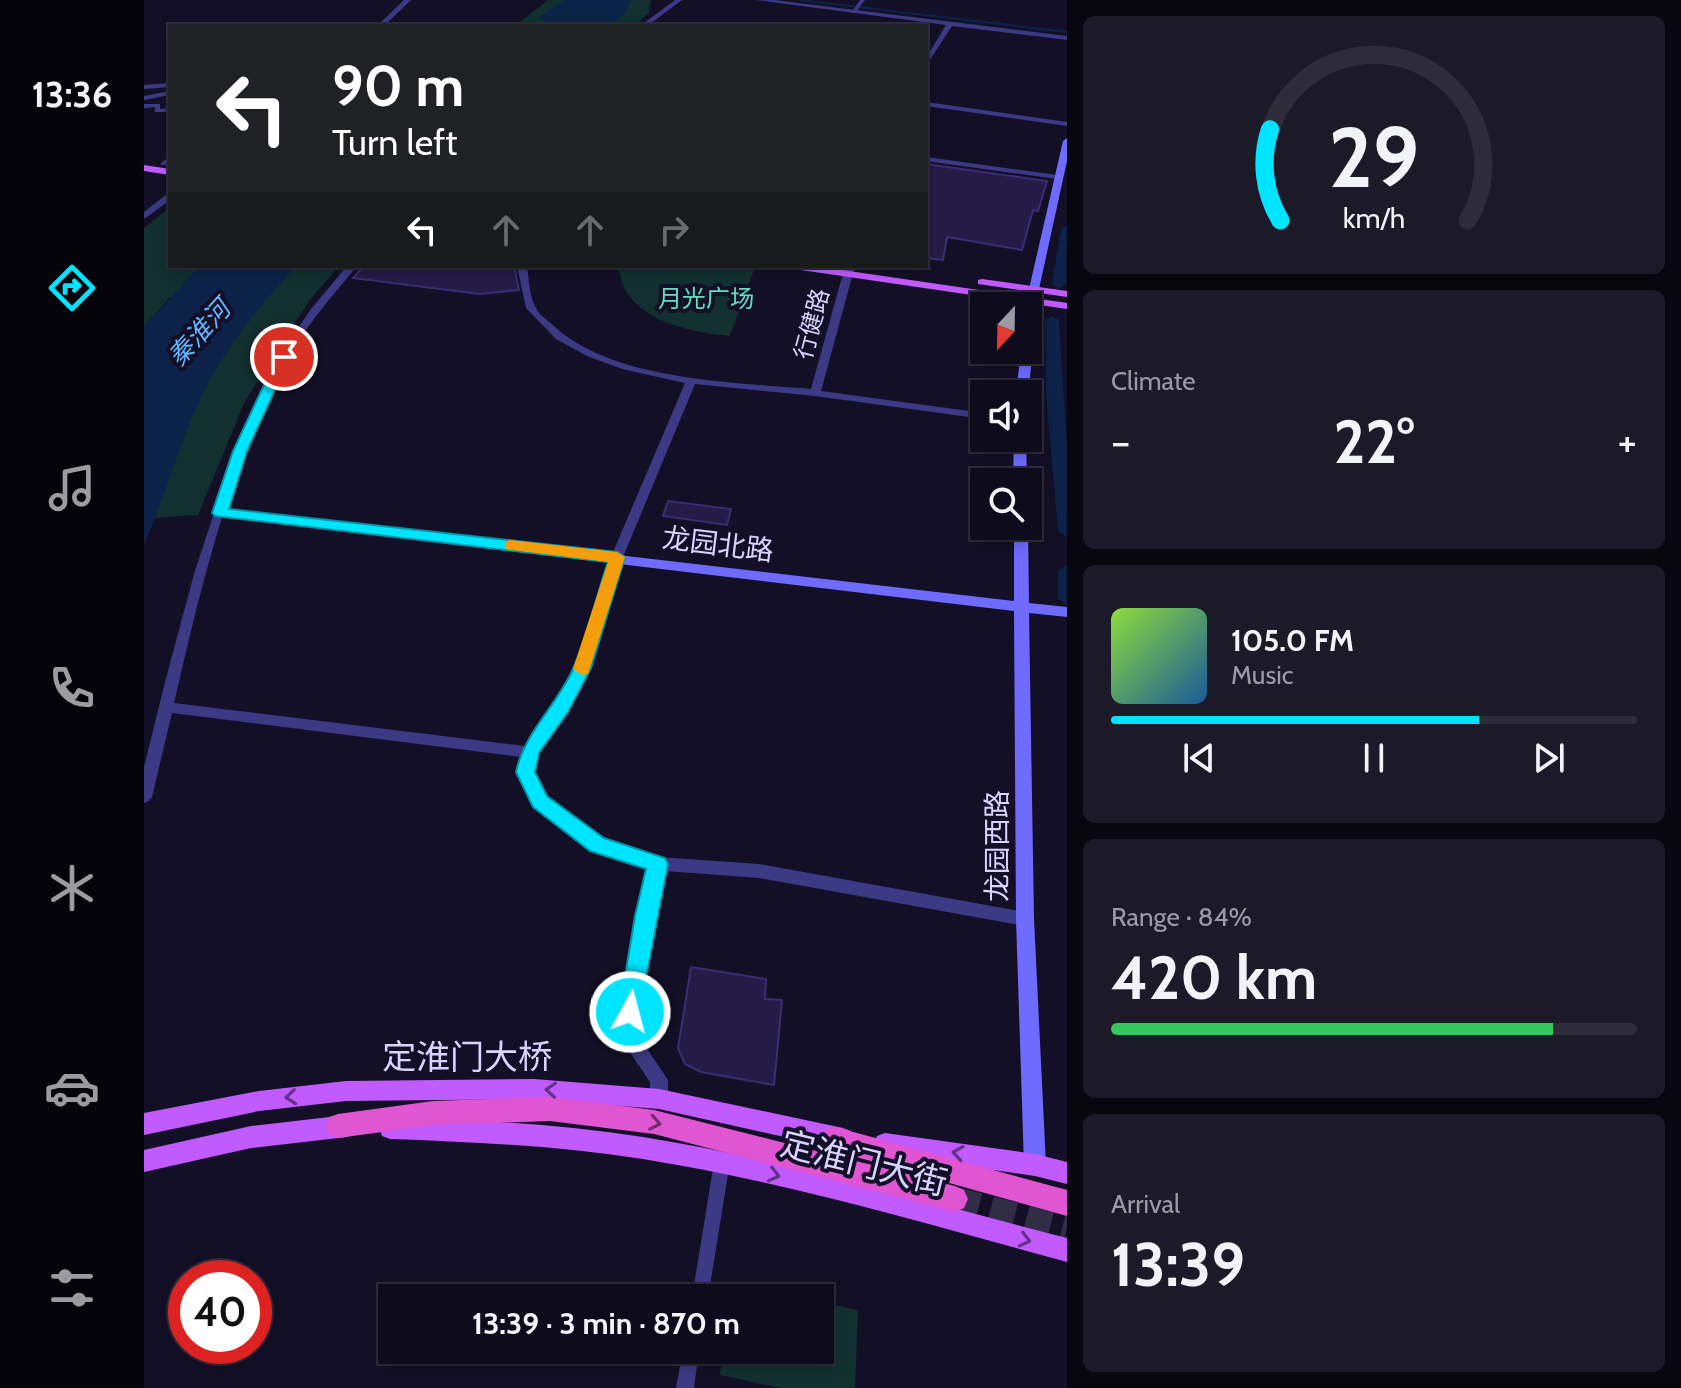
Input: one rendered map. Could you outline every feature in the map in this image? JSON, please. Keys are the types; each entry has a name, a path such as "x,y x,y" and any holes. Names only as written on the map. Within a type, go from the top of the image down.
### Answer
{"highway":[{"path":"338,1126 433,1113 550,1109 654,1122 955,1199"},
{"path":"835,1139 1067,1203"}],"main road":[{"path":"1034,292 1067,141"},
{"path":"144,162 168,165"},
{"path":"144,168 168,165"},
{"path":"883,268 1016,292"},
{"path":"848,269 1012,292"},
{"path":"1042,295 1067,294"},
{"path":"1042,298 1067,306"},
{"name":"龙园北路","path":"220,513 1067,612"},
{"name":"龙园西路","path":"1021,540 1025,919 1035,1165"},
{"name":"定淮门大桥","path":"144,1124 259,1101 346,1091 534,1089 659,1099 835,1139"},
{"path":"144,1161 251,1137 338,1126"},
{"name":"定淮门大街","path":"338,1126 490,1131 643,1147 722,1162 1067,1250"},
{"name":"定淮门大街","path":"835,1139 1035,1165 1067,1173"}],"street":[{"path":"382,24 408,0"},
{"path":"646,24 679,0"},
{"path":"759,0 1067,38"},
{"path":"853,12 863,0"},
{"path":"654,18 655,9"},
{"path":"928,61 950,24"},
{"path":"144,87 168,89"},
{"path":"144,98 168,89"},
{"path":"928,104 1067,124"},
{"path":"144,106 158,105 157,111 168,110"},
{"path":"928,159 1057,177"},
{"path":"144,216 168,198"},
{"path":"144,797 201,572 240,451 284,357 351,268"},
{"path":"522,268 532,311 560,335 596,357 691,381 815,393 970,414"},
{"name":"行健路","path":"815,393 848,269"},
{"path":"691,381 617,557 582,668 561,707 529,752 525,772 540,802 597,845 658,864 759,871 1025,919"},
{"path":"167,707 529,752"},
{"path":"658,864 632,987 628,1036 659,1080 659,1099"},
{"path":"702,1284 722,1162"},
{"path":"685,1388 689,1364"}],"green space":[{"path":"548,0 651,0 649,13 636,24 518,24"},
{"path":"168,209 168,268 337,268 309,301 245,401 198,515 155,518 170,297 144,327 144,228"},
{"name":"月光广场","path":"618,268 755,268 730,336 687,329 657,318 633,301"},
{"path":"834,1305 858,1310 855,1388 780,1388 720,1375 721,1364 834,1364"}],"water":[{"path":"564,0 631,0 625,13 612,24 538,24 545,20 538,18"},
{"name":"秦淮河","path":"197,268 294,268 231,345 202,394 144,545 144,327"}],"building":[{"path":"928,164 1047,181 1038,211 1033,210 1022,250 947,237 943,260 928,258"},
{"path":"362,268 514,268 519,290 480,294 353,278"},
{"path":"668,501 731,509 727,525 663,516"},
{"path":"691,967 766,979 765,999 782,1000 774,1085 701,1072 685,1064 678,1048"}],"waterway":[{"path":"800,0 1067,32"},
{"path":"1059,284 1067,229"},
{"path":"1052,320 1054,395 1067,531"},
{"path":"1067,571 1067,599"}],"tunnel":[{"path":"955,1199 1067,1229"}],"slow traffic":[{"path":"510,545 617,557 582,669"}],"route":[{"path":"284,357 240,451 220,513 617,557 582,668 561,707 529,752 525,772 540,802 597,845 658,864 645,916 630,1012"}]}
